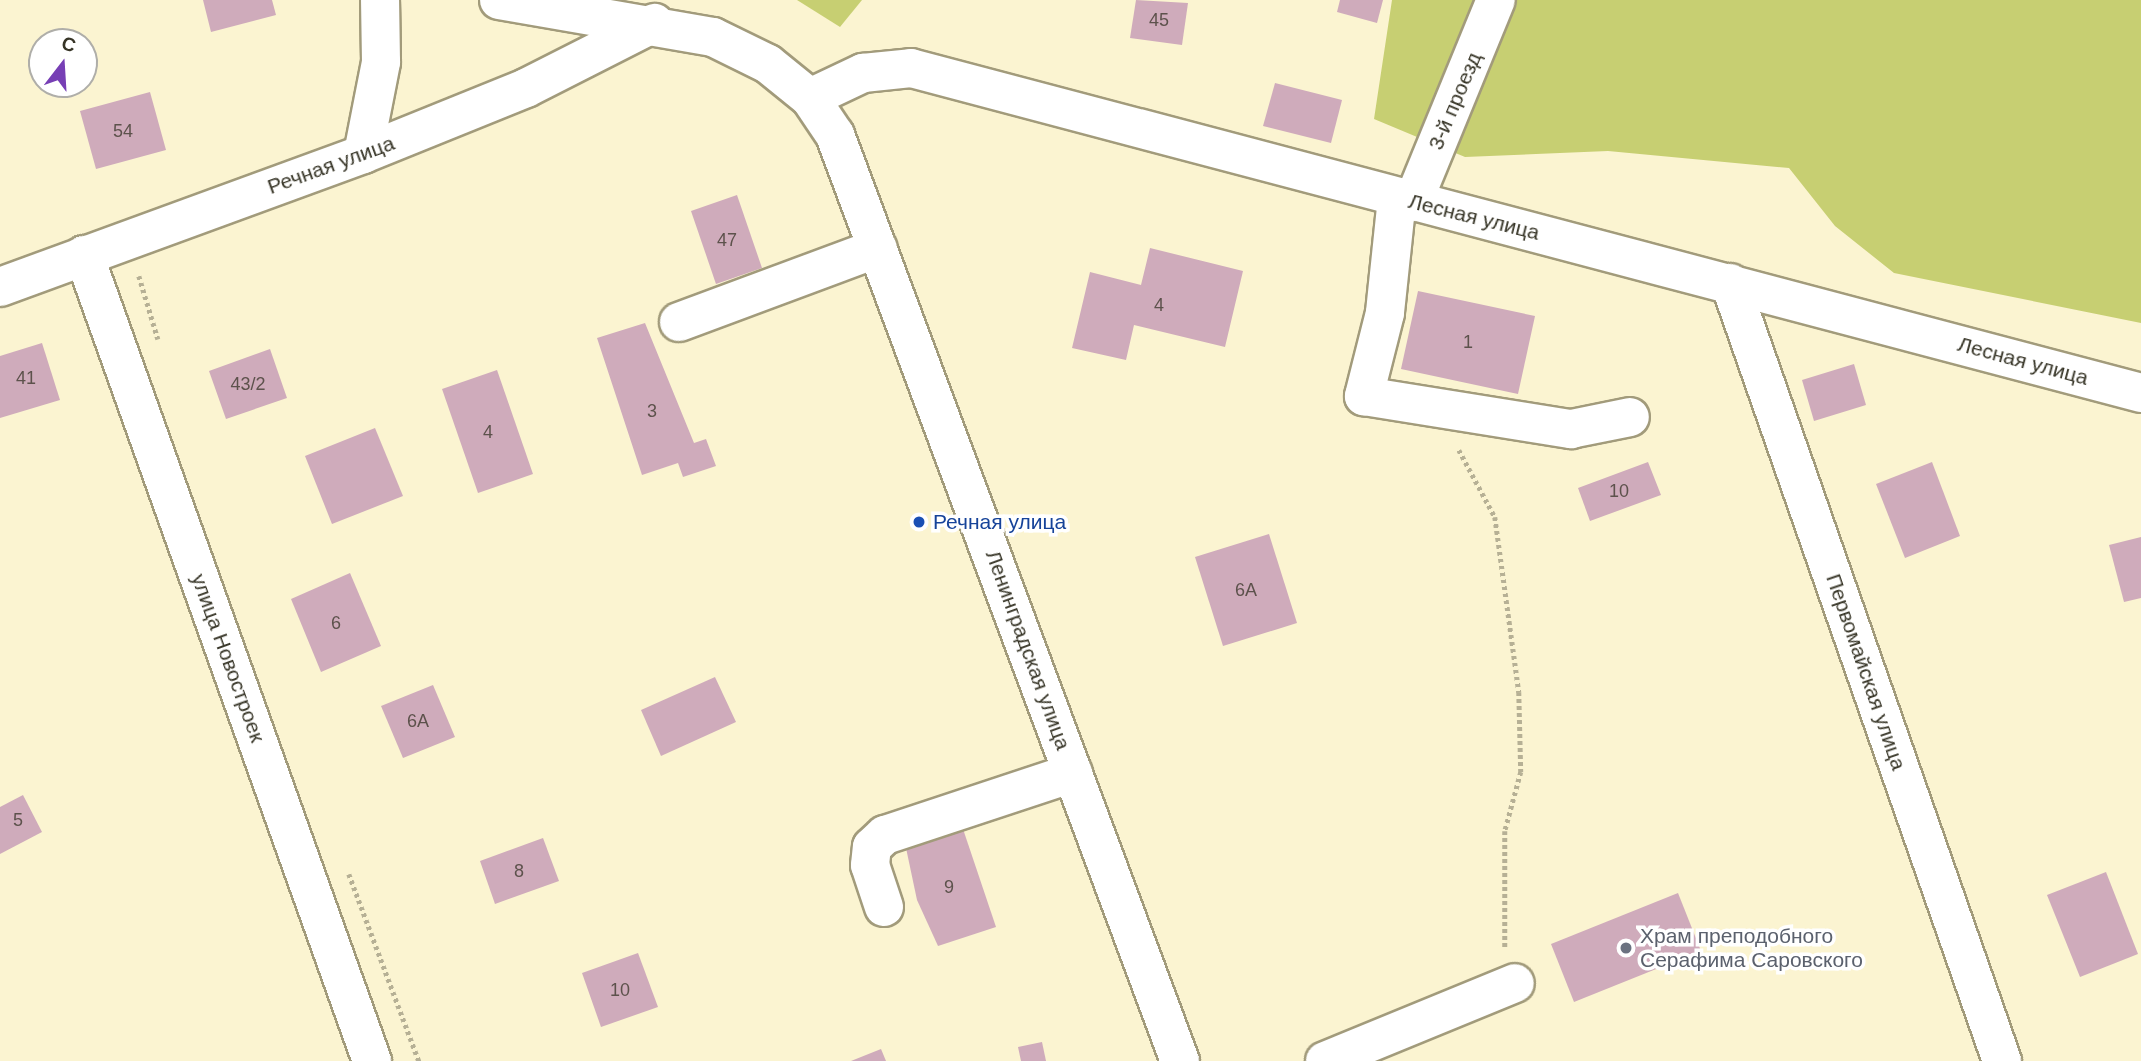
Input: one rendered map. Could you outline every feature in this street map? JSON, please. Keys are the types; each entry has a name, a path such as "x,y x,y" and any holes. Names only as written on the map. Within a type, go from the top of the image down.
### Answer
{"street":[{"path":"363,154 381,62 380,0"},
{"path":"499,0 581,6 654,23"},
{"name":"3-й проезд","path":"1455,410 1364,396 1385,313 1405,200 1496,0"},
{"name":"Речная улица","path":"0,287 363,154 526,88 654,23"},
{"name":"Ленинградская улица","path":"654,23 713,37 768,64 810,98 835,135 1180,1061"},
{"name":"Лесная улица","path":"810,98 863,73 911,68 2141,393"},
{"path":"679,323 878,248"},
{"name":"улица Новостроек","path":"84,255 372,1061"},
{"name":"Первомайская улица","path":"1730,283 2002,1061"},
{"path":"1455,410 1571,429 1630,417"},
{"path":"884,906 870,865 872,847 886,835 1073,773"},
{"path":"1325,1061 1515,983"}],"path":[{"path":"1455,410 1459,455 1495,517 1519,691 1521,772 1505,831 1502,902 1515,983"}],"green space":[{"path":"797,0 862,0 840,27"},
{"path":"1392,0 2141,0 2141,323 1894,273 1835,226 1789,168 1608,151 1465,157 1374,119"}],"building":[{"path":"203,0 272,0 276,15 211,32"},
{"path":"1136,0 1188,3 1182,45 1130,38"},
{"path":"1340,0 1383,0 1377,23 1337,12"},
{"path":"1275,83 1342,100 1331,143 1263,126"},
{"path":"150,92 166,150 96,169 80,111"},
{"path":"737,195 762,268 716,284 691,211"},
{"path":"1150,248 1243,271 1225,347 1134,325 1126,360 1072,348 1090,272 1141,285"},
{"path":"1418,291 1535,316 1518,394 1401,369"},
{"path":"645,323 694,443 706,439 716,466 683,477 678,463 642,475 597,338"},
{"path":"42,343 60,400 0,418 0,356"},
{"path":"270,349 287,398 226,419 209,371"},
{"path":"1854,364 1866,405 1814,421 1802,380"},
{"path":"497,370 533,474 478,493 442,389"},
{"path":"375,428 403,496 332,524 305,456"},
{"path":"1648,462 1661,495 1590,521 1578,488"},
{"path":"1932,462 1960,536 1905,558 1876,484"},
{"path":"1269,534 1297,623 1223,646 1195,557"},
{"path":"2141,537 2141,598 2124,602 2109,545"},
{"path":"350,573 381,646 321,672 291,599"},
{"path":"715,677 736,722 661,756 641,710"},
{"path":"433,685 455,737 403,758 381,706"},
{"path":"23,795 42,832 0,854 0,807"},
{"path":"963,829 996,927 938,946 917,900 906,848"},
{"path":"543,838 559,881 495,904 480,861"},
{"path":"2106,872 2138,954 2080,977 2047,895"},
{"name":"Храм преподобного Серафима Саровского","path":"1678,893 1701,951 1574,1002 1551,944"},
{"path":"638,953 658,1007 601,1027 582,973"},
{"path":"1042,1042 1046,1061 1021,1061 1018,1047"},
{"path":"881,1049 886,1061 851,1061"}],"place":[{"name":"Речная улица","path":"919,522"},
{"name":"Храм преподобного Серафима Саровского","path":"1626,948"}]}
